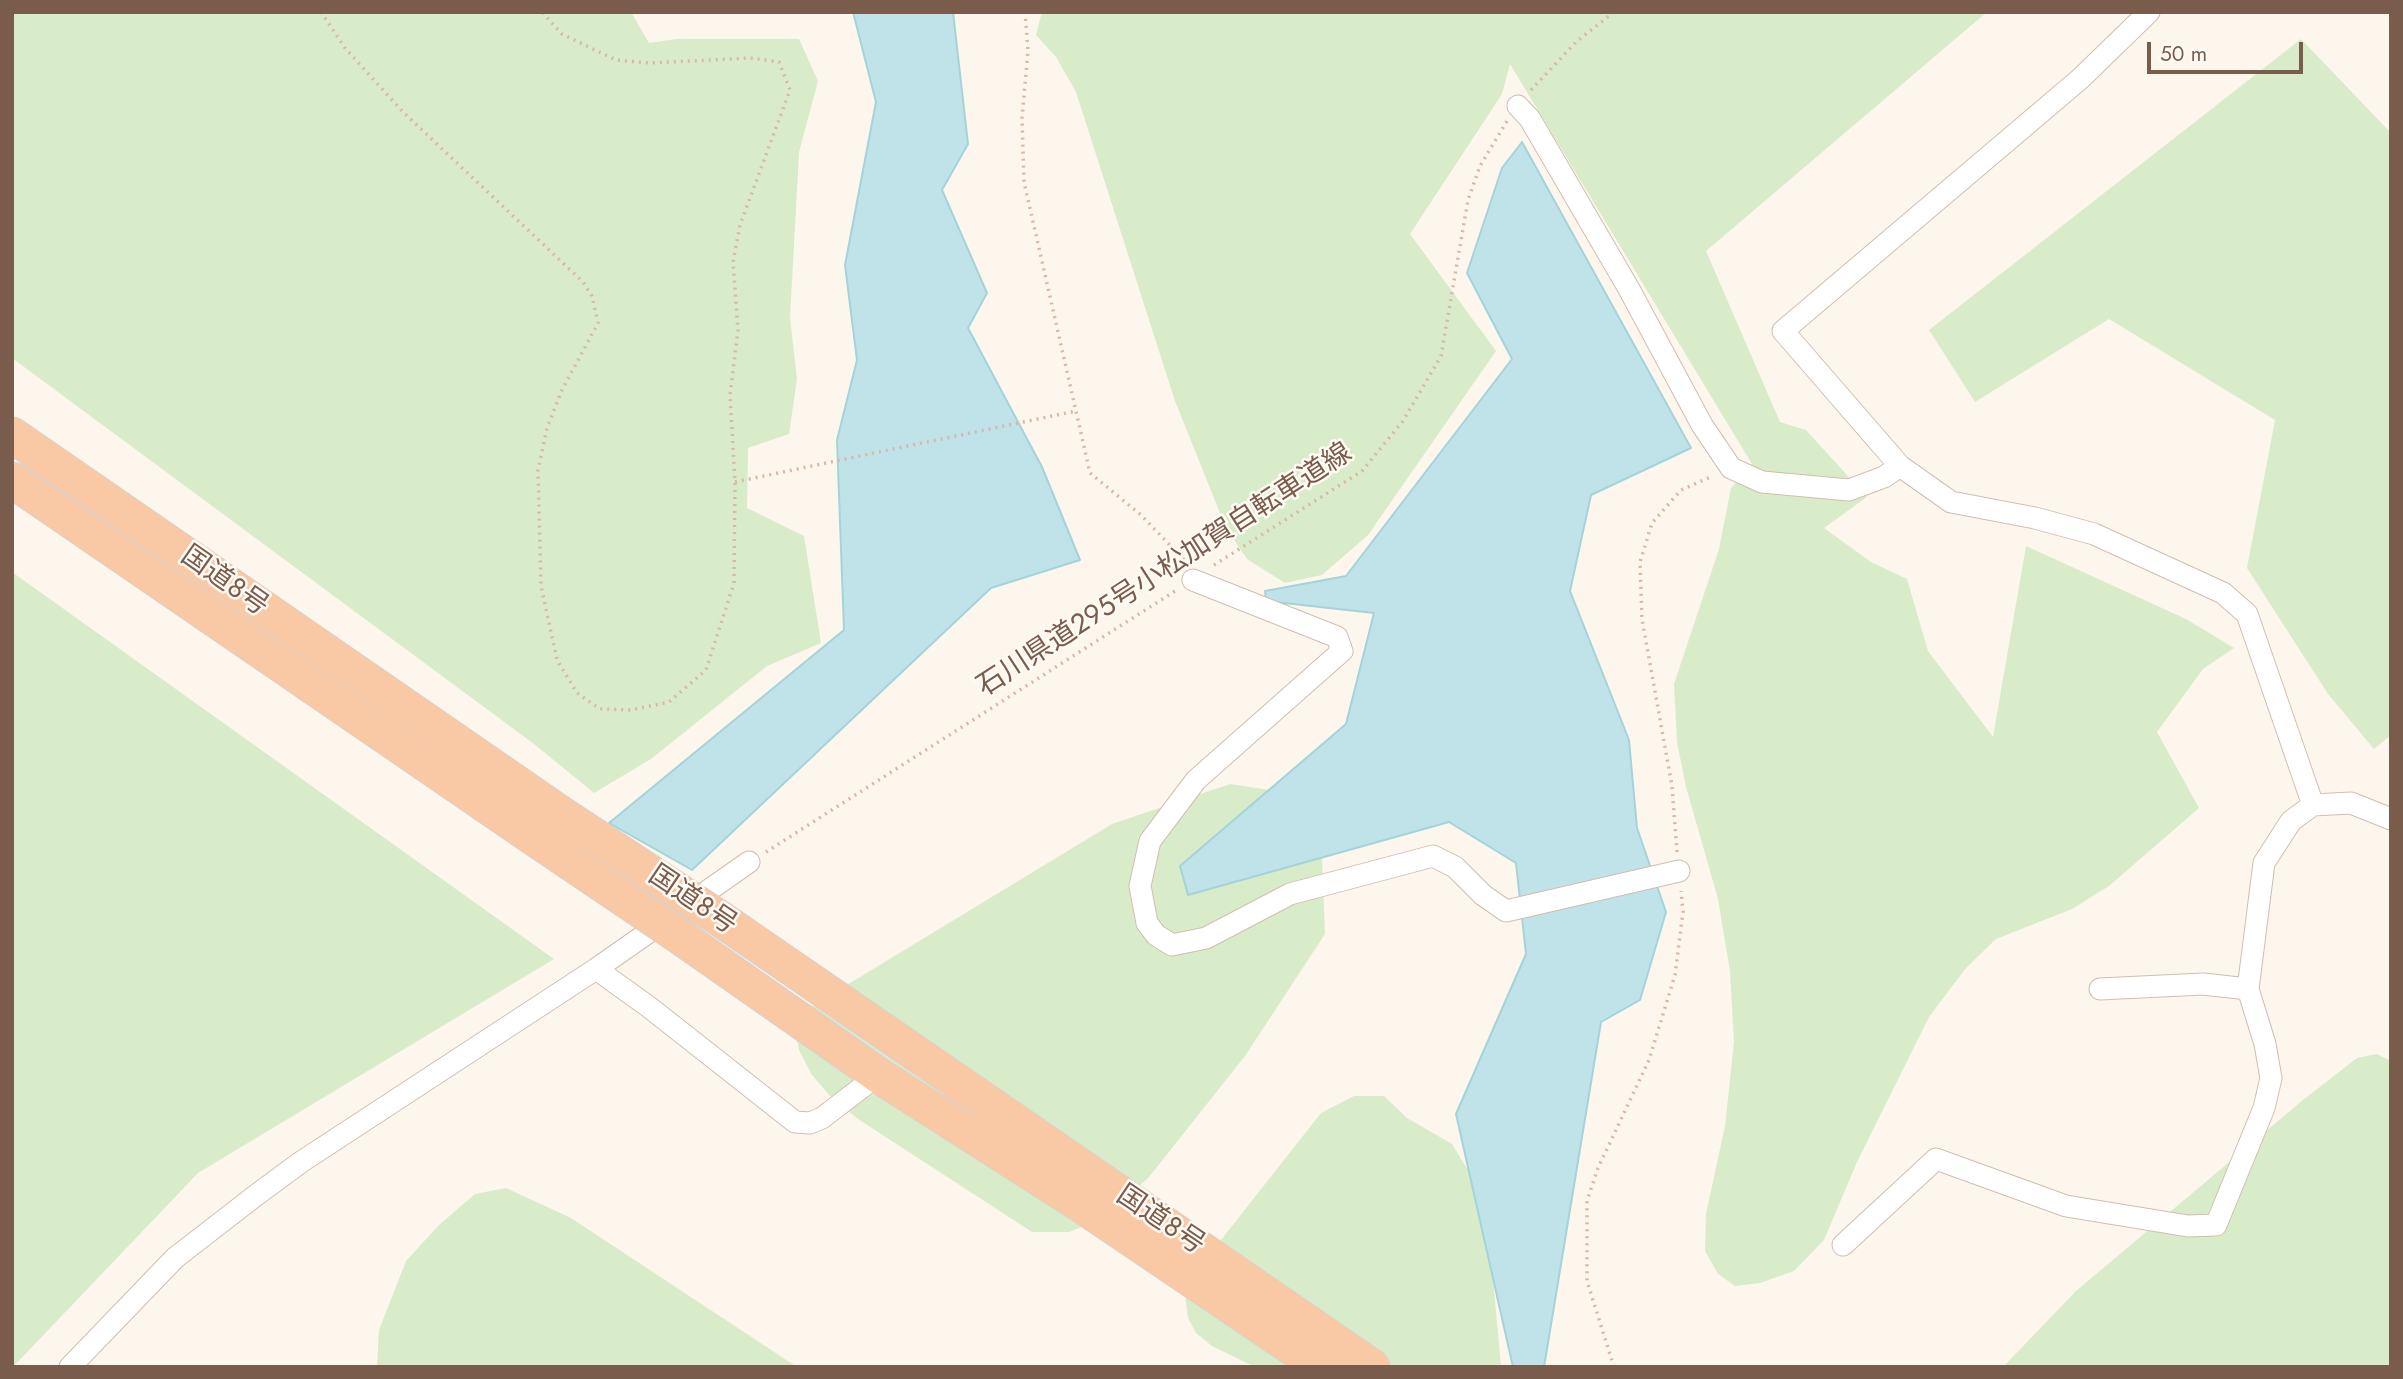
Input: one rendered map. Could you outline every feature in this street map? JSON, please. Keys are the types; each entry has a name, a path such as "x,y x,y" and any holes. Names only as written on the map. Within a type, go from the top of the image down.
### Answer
{"highway":[{"name":"国道8号","path":"12,435 561,814 722,920 1372,1367"},
{"name":"国道8号","path":"12,480 878,1075 1083,1206 1321,1367"}],"street":[{"path":"2149,12 2080,79 1783,331 1900,466 1951,502 2035,518 2094,534 2222,593 2248,614 2313,805"},
{"path":"1518,107 1530,118 1629,289 1702,425 1731,468 1762,482 1849,490 1884,477 1900,466"},
{"path":"1196,577 1337,638 1342,651 1196,779 1150,841 1140,887 1147,923 1156,934 1172,945 1206,938 1290,894 1433,856 1455,867 1483,895 1506,911 1671,873"},
{"path":"1843,1245 1936,1159 2066,1206 2188,1226 2216,1225 2264,1108 2271,1078 2265,1044 2248,989 2264,863 2291,821 2313,805 2351,803 2391,819"},
{"path":"70,1367 175,1258 255,1196 301,1162 596,969 749,862"},
{"path":"596,969 649,1007 795,1122 810,1123 822,1118 878,1075"},
{"path":"2100,989 2203,984 2248,989"}],"path":[{"path":"321,12 345,48 402,111 583,282 592,296 598,323 562,390 547,428 538,470 541,586 557,660 578,693 600,709 631,710 668,702 706,670 734,583 734,482 730,395 738,330 733,262 740,225 790,90 779,62 750,58 650,64 616,61 562,34 542,12"},
{"path":"1025,12 1028,51 1022,118 1024,183 1090,473 1141,515 1196,577"},
{"name":"石川県道295号小松加賀自転車道線","path":"749,862 1362,471 1403,421 1441,356 1468,200 1480,166 1500,129 1577,41 1614,12"},
{"path":"734,482 1076,411"},
{"path":"1614,1367 1587,1281 1587,1201 1598,1168 1648,1060 1675,975 1683,912 1671,873 1672,786 1642,619 1640,562 1652,523 1681,489 1731,468"}],"green space":[{"path":"12,12 631,12 649,43 676,39 799,39 818,81 799,152 790,318 797,379 789,434 748,448 747,508 804,536 821,643 767,666 651,759 594,793 534,744 12,358"},
{"path":"1042,12 1987,12 1706,251 1780,422 1806,430 1867,497 1824,528 1871,562 1907,579 1928,651 1993,737 2026,546 2186,619 2234,648 2203,669 2157,732 2199,808 2109,886 2072,909 1996,939 1966,968 1929,1017 1857,1162 1824,1240 1794,1271 1760,1283 1735,1286 1718,1274 1705,1251 1706,1214 1725,1126 1734,1042 1730,971 1718,899 1686,787 1677,742 1674,684 1719,549 1731,488 1752,464 1510,64 1502,94 1410,234 1496,351 1368,535 1322,575 1285,583 1247,559 1226,528 1175,401 1076,92 1056,57 1036,35"},
{"path":"2301,39 2391,133 2391,735 2374,749 2328,694 2247,568 2275,420 2109,319 1975,402 1929,330"},
{"path":"12,572 554,959 198,1173 13,1367"},
{"path":"1230,784 1276,791 1321,833 1325,934 1245,1056 1149,1177 1106,1217 1069,1232 1032,1232 858,1119 829,1095 812,1075 799,1050 794,1027 804,1011 1112,824"},
{"path":"2377,1054 2391,1061 2391,1367 2003,1367 2076,1291 2303,1100 2357,1058"},
{"path":"1354,1096 1384,1096 1407,1118 1452,1144 1471,1175 1492,1267 1501,1367 1255,1367 1212,1346 1196,1333 1188,1318 1184,1287 1321,1113"},
{"path":"506,1188 571,1218 797,1367 377,1367 379,1330 406,1261 439,1225 475,1194"}],"water":[{"path":"853,12 953,12 968,144 942,190 987,293 968,328 1042,467 1080,560 991,588 692,870 609,823 844,630 837,440 857,360 845,265 876,102"},
{"path":"1522,142 1691,448 1591,495 1570,591 1629,740 1637,828 1666,912 1640,1000 1601,1022 1544,1367 1513,1367 1456,1114 1526,954 1516,863 1449,822 1188,895 1180,866 1346,724 1374,613 1266,601 1265,591 1346,576 1512,359 1467,273 1502,168"}]}
